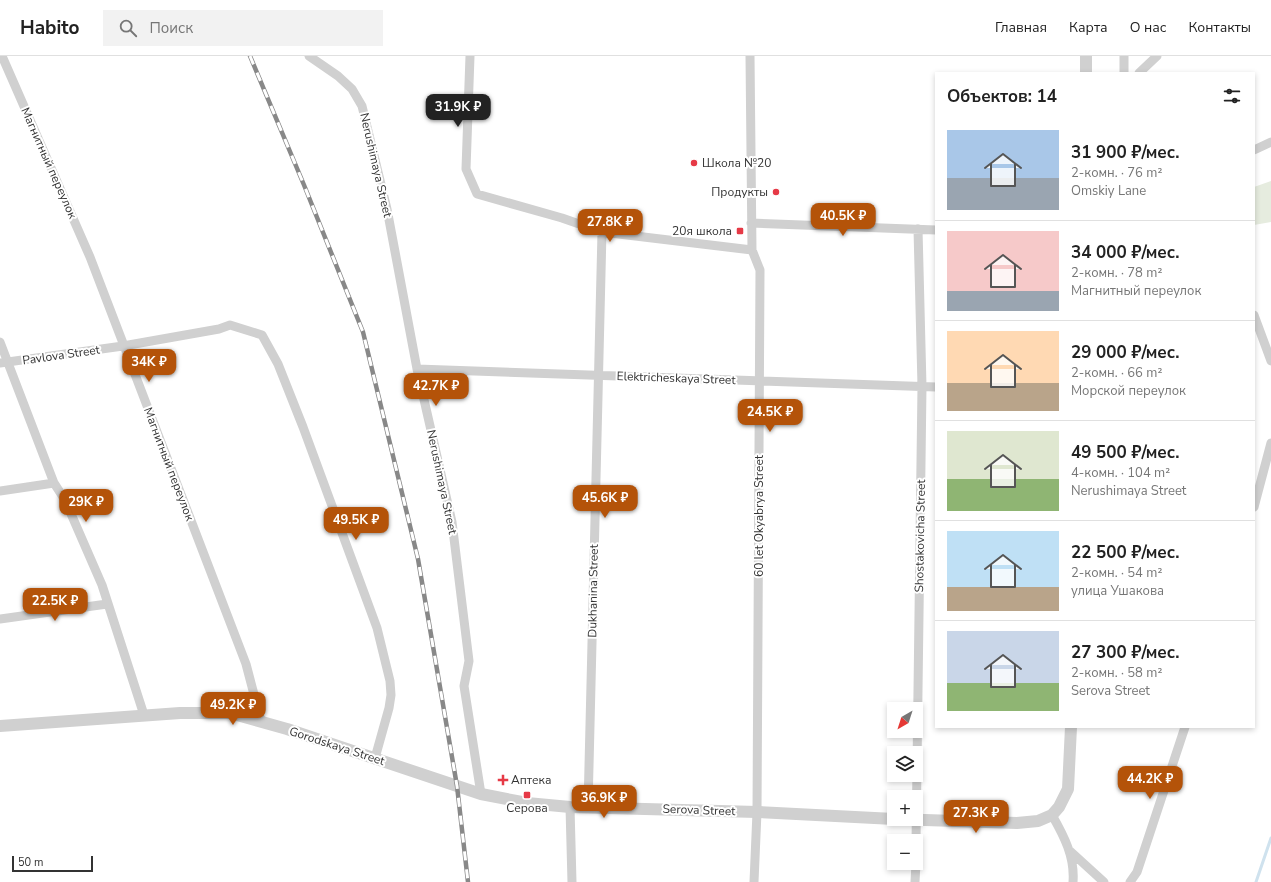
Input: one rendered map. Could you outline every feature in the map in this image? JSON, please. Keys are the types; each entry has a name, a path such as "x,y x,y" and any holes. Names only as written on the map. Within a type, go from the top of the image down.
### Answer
{"street":[{"name":"Nerushimaya Street","path":"309,56 338,76 352,89 362,106 387,209 417,369 452,522 469,661 464,686 481,794"},
{"path":"470,56 466,169 477,194 562,218 602,232 752,250"},
{"name":"60 let Okyabrya Street","path":"750,56 752,250 760,270 756,812 754,882"},
{"path":"1086,56 1086,72"},
{"path":"1124,56 1124,72"},
{"path":"1140,72 1157,56"},
{"name":"Магнитный переулок","path":"2,59 90,257 246,664 261,721"},
{"path":"1255,150 1271,142"},
{"path":"752,223 935,230"},
{"name":"Shostakovicha Street","path":"916,790 922,386 918,229"},
{"name":"Dukhanina Street","path":"588,807 597,375 602,232"},
{"path":"1255,319 1271,361"},
{"name":"Pavlova Street","path":"4,363 123,346 219,329 230,325 262,335 278,364 303,427 377,628 390,681 391,696 375,758"},
{"path":"0,342 4,363 54,483 65,500 102,585 144,715"},
{"name":"Elektricheskaya Street","path":"417,369 935,387"},
{"path":"1255,503 1271,443"},
{"path":"0,491 54,483"},
{"path":"0,619 107,604"},
{"name":"Gorodskaya Street","path":"0,726 144,715 217,712 235,714 261,721 457,786"},
{"path":"1071,728 1068,789 1059,807 1052,815 1070,851 1074,874 1073,882"},
{"path":"1130,882 1137,872 1186,728"},
{"name":"Serova Street","path":"457,786 481,794 527,803 588,807 756,812 887,819"},
{"path":"570,806 572,882"},
{"name":"Serova Street","path":"923,820 1018,823 1038,821 1052,815"},
{"path":"1070,851 1104,882"},
{"path":"916,870 916,882"}],"shaded area":[{"path":"1271,181 1271,222 1255,225 1255,187"}],"waterway":[{"path":"1256,882 1271,838"}],"railway":[{"path":"250,56 363,332 418,559 457,786 468,882"}],"place":[{"name":"Школа №20","path":"694,163"},
{"name":"Продукты","path":"776,192"},
{"name":"20я школа","path":"740,231"},
{"name":"Аптека","path":"503,780"},
{"name":"Серова","path":"527,795"}]}
